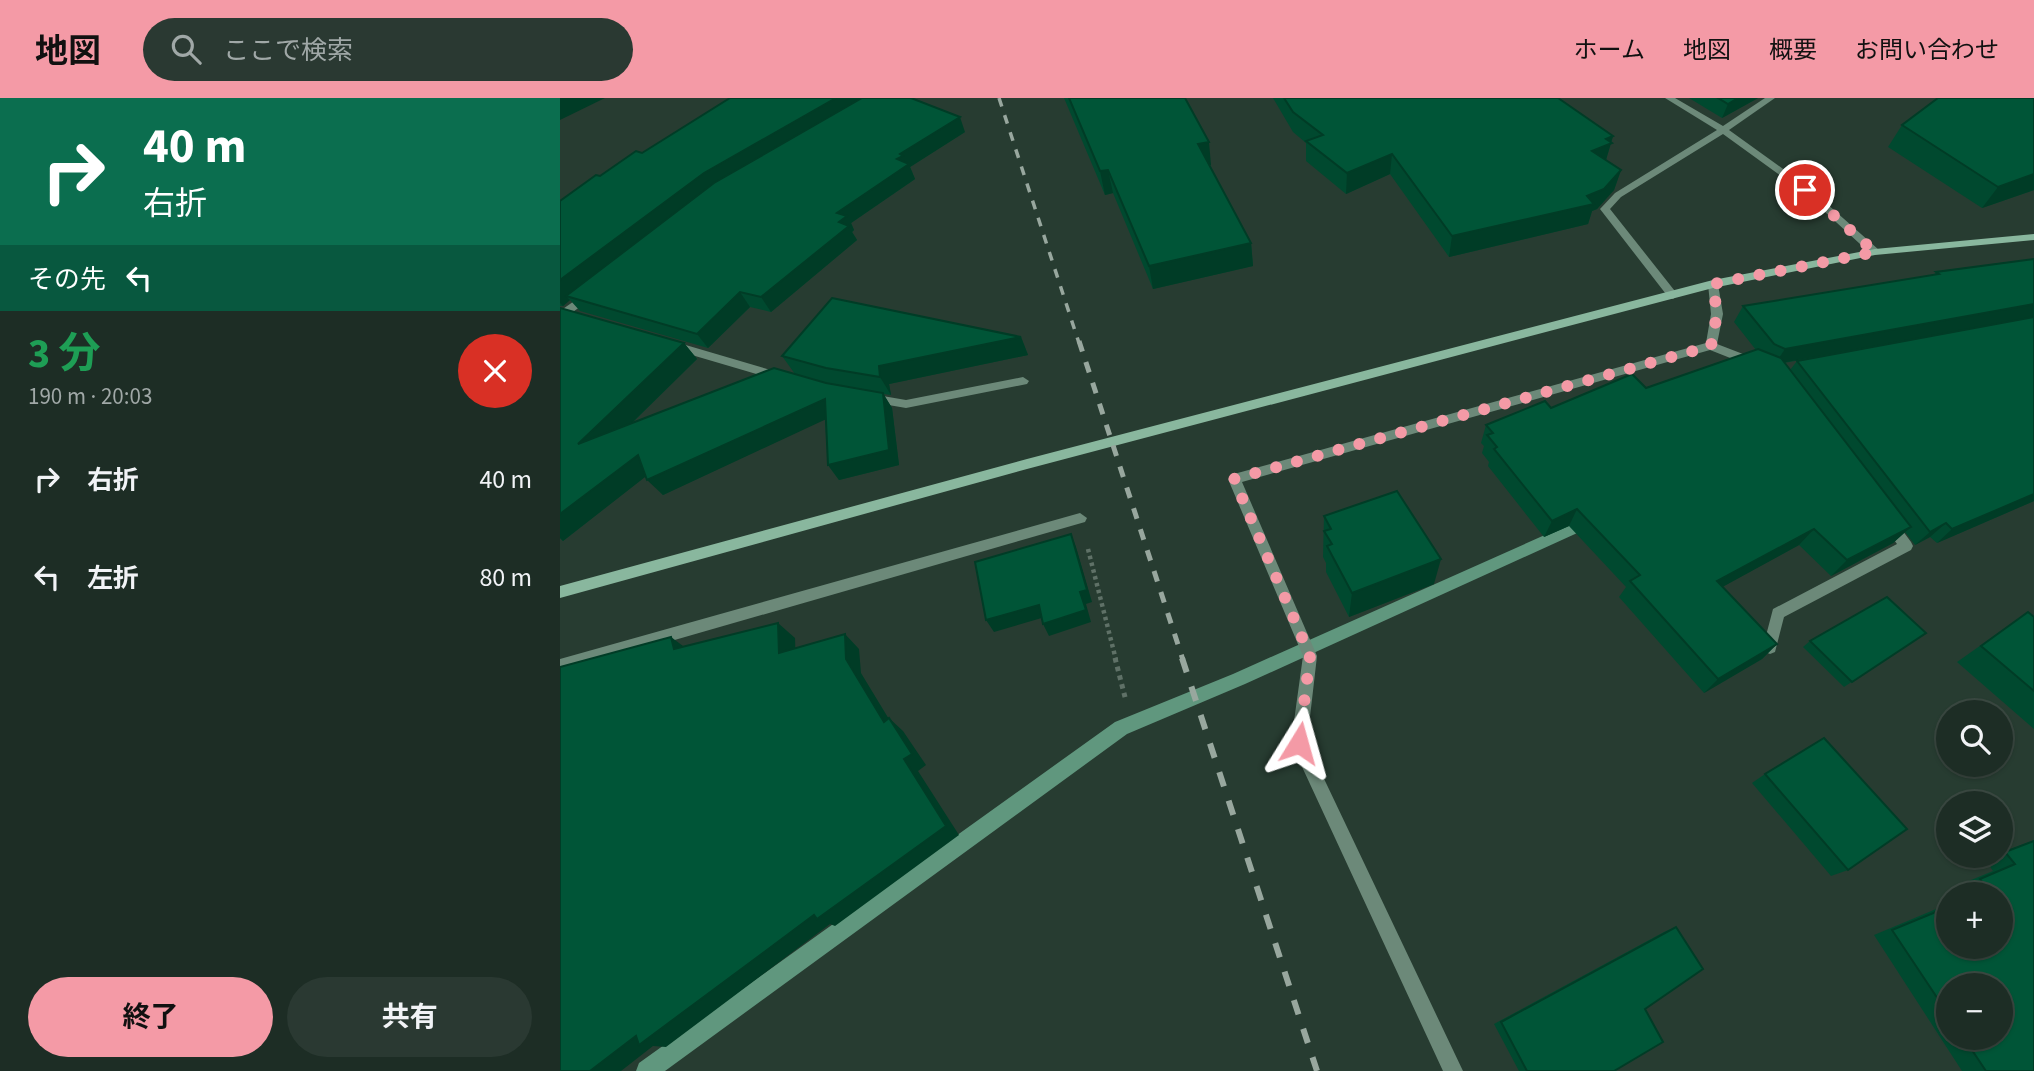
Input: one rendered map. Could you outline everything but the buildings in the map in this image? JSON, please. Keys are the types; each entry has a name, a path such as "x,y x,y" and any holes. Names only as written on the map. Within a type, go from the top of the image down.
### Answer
{"street":[{"path":"1669,98 1723,130 1805,190 1875,252"},
{"path":"1673,295 1605,209 1618,195 1771,98"},
{"path":"560,592 1027,464 1713,284 1875,252 2034,237"},
{"path":"1711,346 1717,314 1713,284"},
{"path":"562,314 598,288"},
{"path":"562,314 578,318"},
{"path":"656,340 798,382"},
{"path":"1453,1071 1299,743 1310,656 1234,479 1711,346 1762,366"},
{"path":"851,395 906,404 1023,381"},
{"path":"1770,647 1779,613 1906,545 1882,513"},
{"path":"560,666 1080,518"}],"path":[{"path":"1080,518 1126,701"}],"waterway":[{"path":"647,1071 1121,728 1239,679 1592,520"}],"railway":[{"path":"999,98 1079,343"},
{"path":"1079,341 1183,660"},
{"path":"1182,658 1317,1071"}],"route":[{"path":"1299,743 1310,656 1234,479 1711,346 1717,314 1713,284 1875,252 1805,190"}]}
